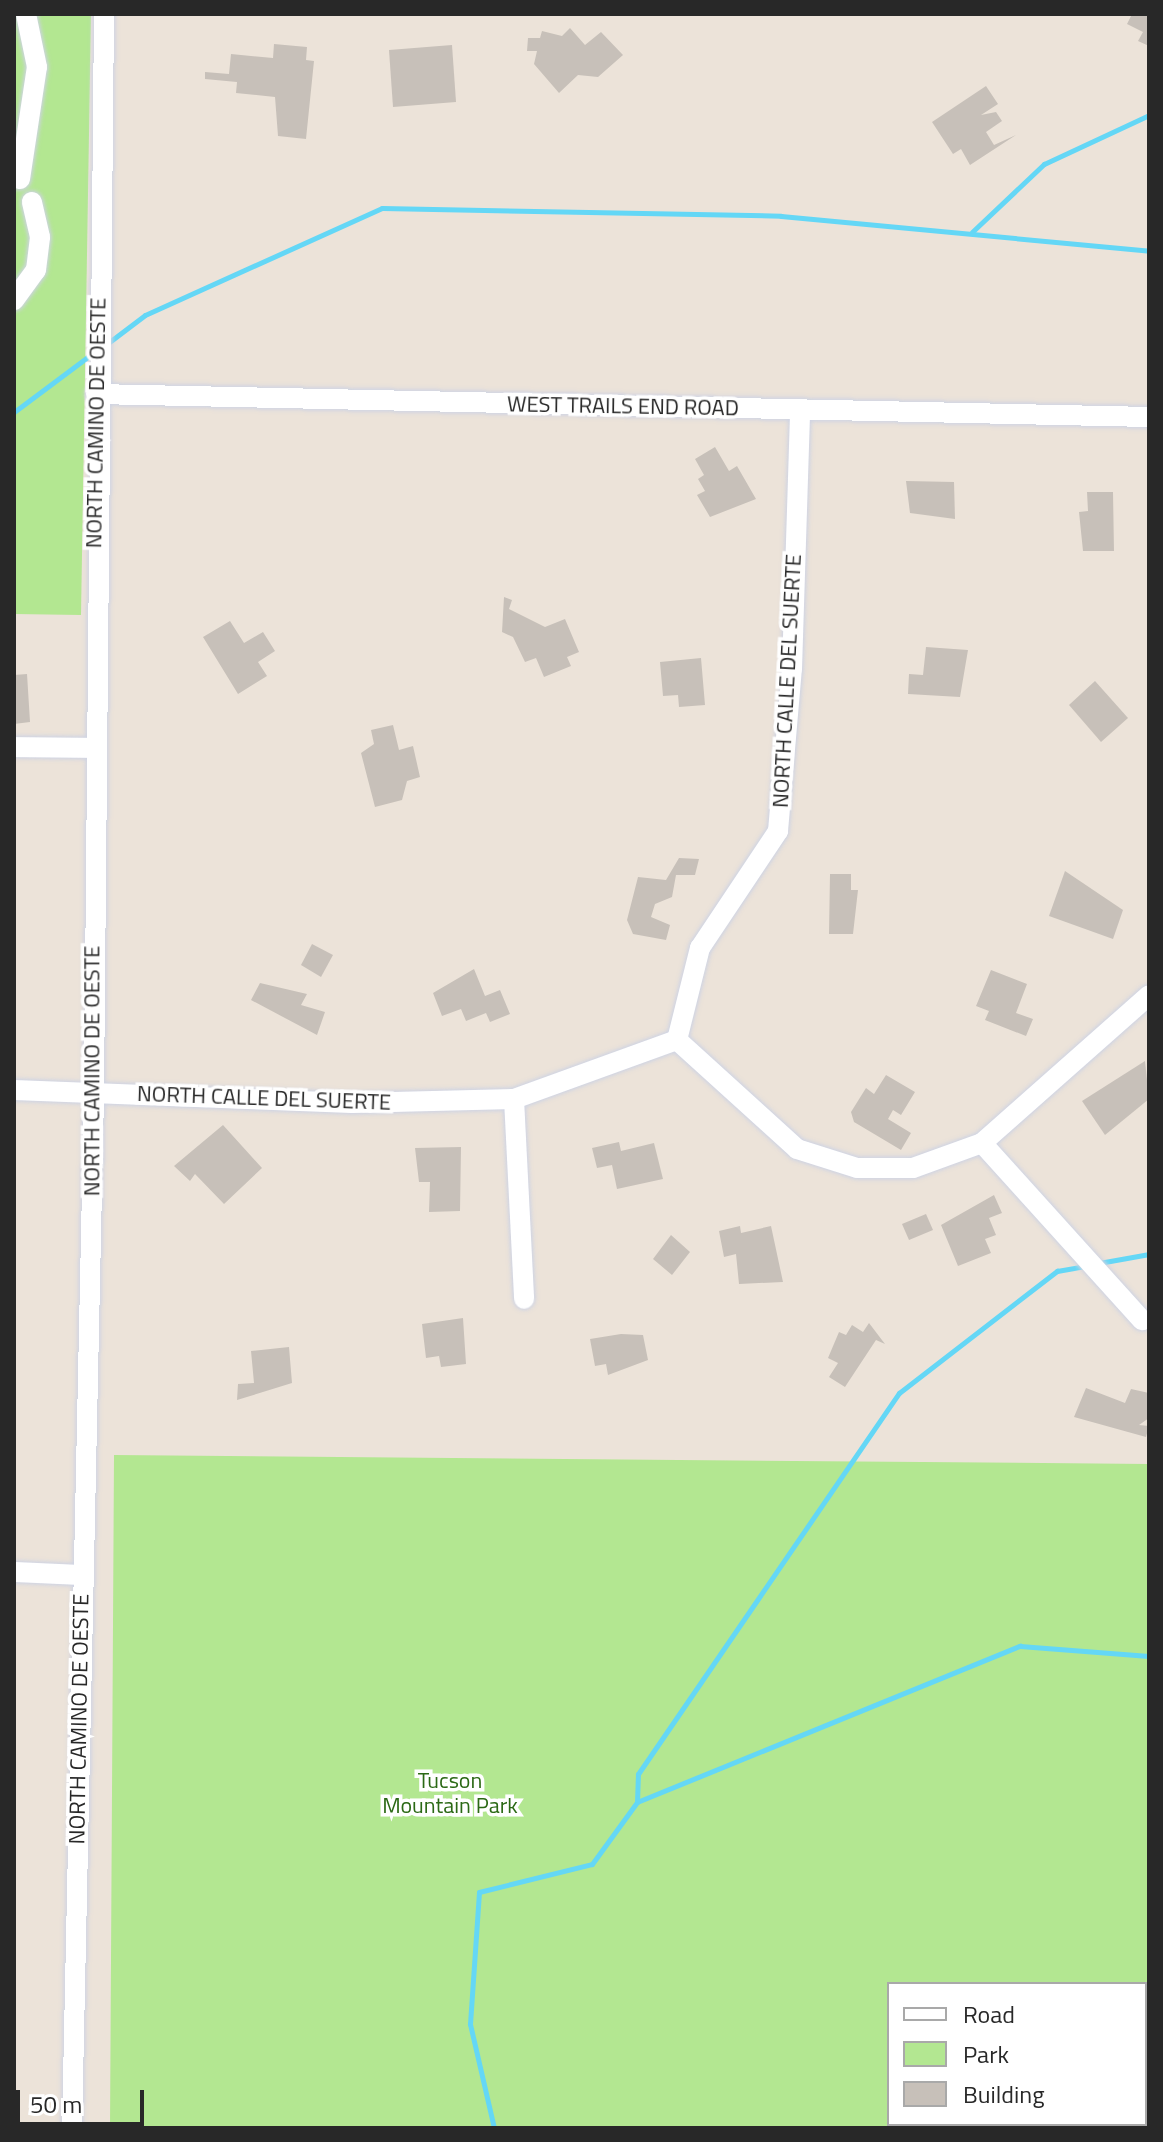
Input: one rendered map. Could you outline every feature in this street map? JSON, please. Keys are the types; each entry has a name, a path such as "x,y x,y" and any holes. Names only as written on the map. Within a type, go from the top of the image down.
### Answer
{"street":[{"path":"20,179 37,67 26,14"},
{"name":"NORTH CAMINO DE OESTE","path":"72,2128 94,1092 96,394 104,14"},
{"path":"14,300 36,270 40,237 32,202"},
{"name":"WEST TRAILS END ROAD","path":"96,394 1149,417"},
{"name":"NORTH CALLE DEL SUERTE","path":"14,1090 352,1103 514,1099 677,1040 700,948 778,831 792,669 800,410"},
{"path":"14,747 93,748"},
{"path":"677,1040 797,1149 857,1168 913,1168 982,1143 1149,995"},
{"path":"514,1099 524,1299"},
{"path":"982,1143 1142,1320"},
{"path":"21,1572 82,1575"}],"green space":[{"path":"14,14 91,14 81,615 14,614"},
{"name":"Tucson Mountain Park","path":"114,1455 1149,1464 1149,2128 110,2128"}],"building":[{"path":"1132,14 1149,14 1149,46 1138,41 1143,32 1127,24"},
{"path":"570,28 585,45 601,32 623,55 598,77 578,75 559,93 534,64 537,51 527,51 528,38 540,38 542,31 562,36"},
{"path":"274,44 307,47 306,60 314,61 306,139 278,136 275,97 236,93 237,82 205,79 205,72 229,74 231,54 273,58"},
{"path":"452,45 456,102 393,107 389,50"},
{"path":"986,86 998,104 981,115 996,112 1002,121 986,132 994,145 1016,135 970,165 961,149 953,154 932,122"},
{"path":"715,447 729,471 737,466 756,499 710,517 697,495 705,491 698,479 704,475 695,459"},
{"path":"906,481 954,482 955,519 910,513"},
{"path":"1087,492 1113,492 1114,551 1083,551 1079,512 1088,511"},
{"path":"504,597 512,600 509,609 545,627 565,619 579,652 567,657 571,666 544,677 536,658 525,662 513,637 502,632"},
{"path":"230,621 244,643 263,632 275,651 258,662 267,676 238,694 203,637"},
{"path":"926,647 968,650 960,697 908,694 909,674 923,675"},
{"path":"701,658 705,705 679,707 678,695 663,696 660,662"},
{"path":"27,674 30,722 14,724 14,675"},
{"path":"1095,681 1128,718 1101,742 1069,705"},
{"path":"393,725 399,750 413,746 420,777 407,781 402,800 375,807 361,753 374,744 371,730"},
{"path":"679,858 699,859 695,875 676,875 672,897 655,904 651,917 670,925 666,940 633,934 627,920 638,877 666,880"},
{"path":"1065,871 1123,910 1113,939 1049,916"},
{"path":"830,874 851,874 851,890 858,890 853,934 829,934"},
{"path":"312,944 333,955 321,977 301,965"},
{"path":"474,969 485,996 500,990 510,1014 490,1022 486,1013 466,1021 461,1009 442,1016 433,993"},
{"path":"991,970 1027,984 1016,1013 1033,1019 1026,1036 985,1020 989,1011 976,1006"},
{"path":"260,983 307,994 301,1005 325,1012 317,1035 251,1000"},
{"path":"1145,1061 1149,1099 1105,1135 1082,1101"},
{"path":"886,1075 915,1092 901,1115 893,1110 888,1119 911,1133 901,1150 854,1122 851,1112 866,1088 874,1094"},
{"path":"223,1125 262,1168 224,1204 195,1174 190,1181 174,1166"},
{"path":"619,1142 621,1151 654,1143 663,1179 617,1189 612,1165 597,1168 592,1148"},
{"path":"461,1147 460,1211 429,1212 430,1182 419,1182 415,1148"},
{"path":"994,1195 1002,1213 989,1218 996,1235 985,1239 991,1253 958,1266 941,1225"},
{"path":"926,1214 933,1230 909,1240 902,1224"},
{"path":"740,1226 741,1233 771,1226 783,1282 739,1284 736,1254 724,1257 719,1231"},
{"path":"671,1235 690,1252 672,1275 653,1259"},
{"path":"463,1318 466,1364 441,1367 439,1356 426,1358 422,1324"},
{"path":"869,1323 885,1344 876,1340 845,1387 829,1377 838,1363 828,1358 839,1332 846,1335 852,1325 863,1332"},
{"path":"621,1334 643,1335 648,1360 608,1375 606,1364 595,1366 590,1339"},
{"path":"289,1347 292,1383 237,1400 238,1384 254,1383 251,1351"},
{"path":"1086,1388 1125,1403 1131,1389 1149,1393 1149,1418 1139,1425 1149,1426 1146,1437 1074,1417"}],"waterway":[{"path":"972,232 1044,164 1149,115"},
{"path":"108,343 145,315 382,208 781,216 1149,251"},
{"path":"14,412 93,353"},
{"path":"1099,1263 1149,1254"},
{"path":"494,2128 470,2024 479,1892 592,1864 637,1802 638,1774 899,1393 1057,1271 1085,1266"},
{"path":"637,1802 1020,1646 1149,1656"}]}
